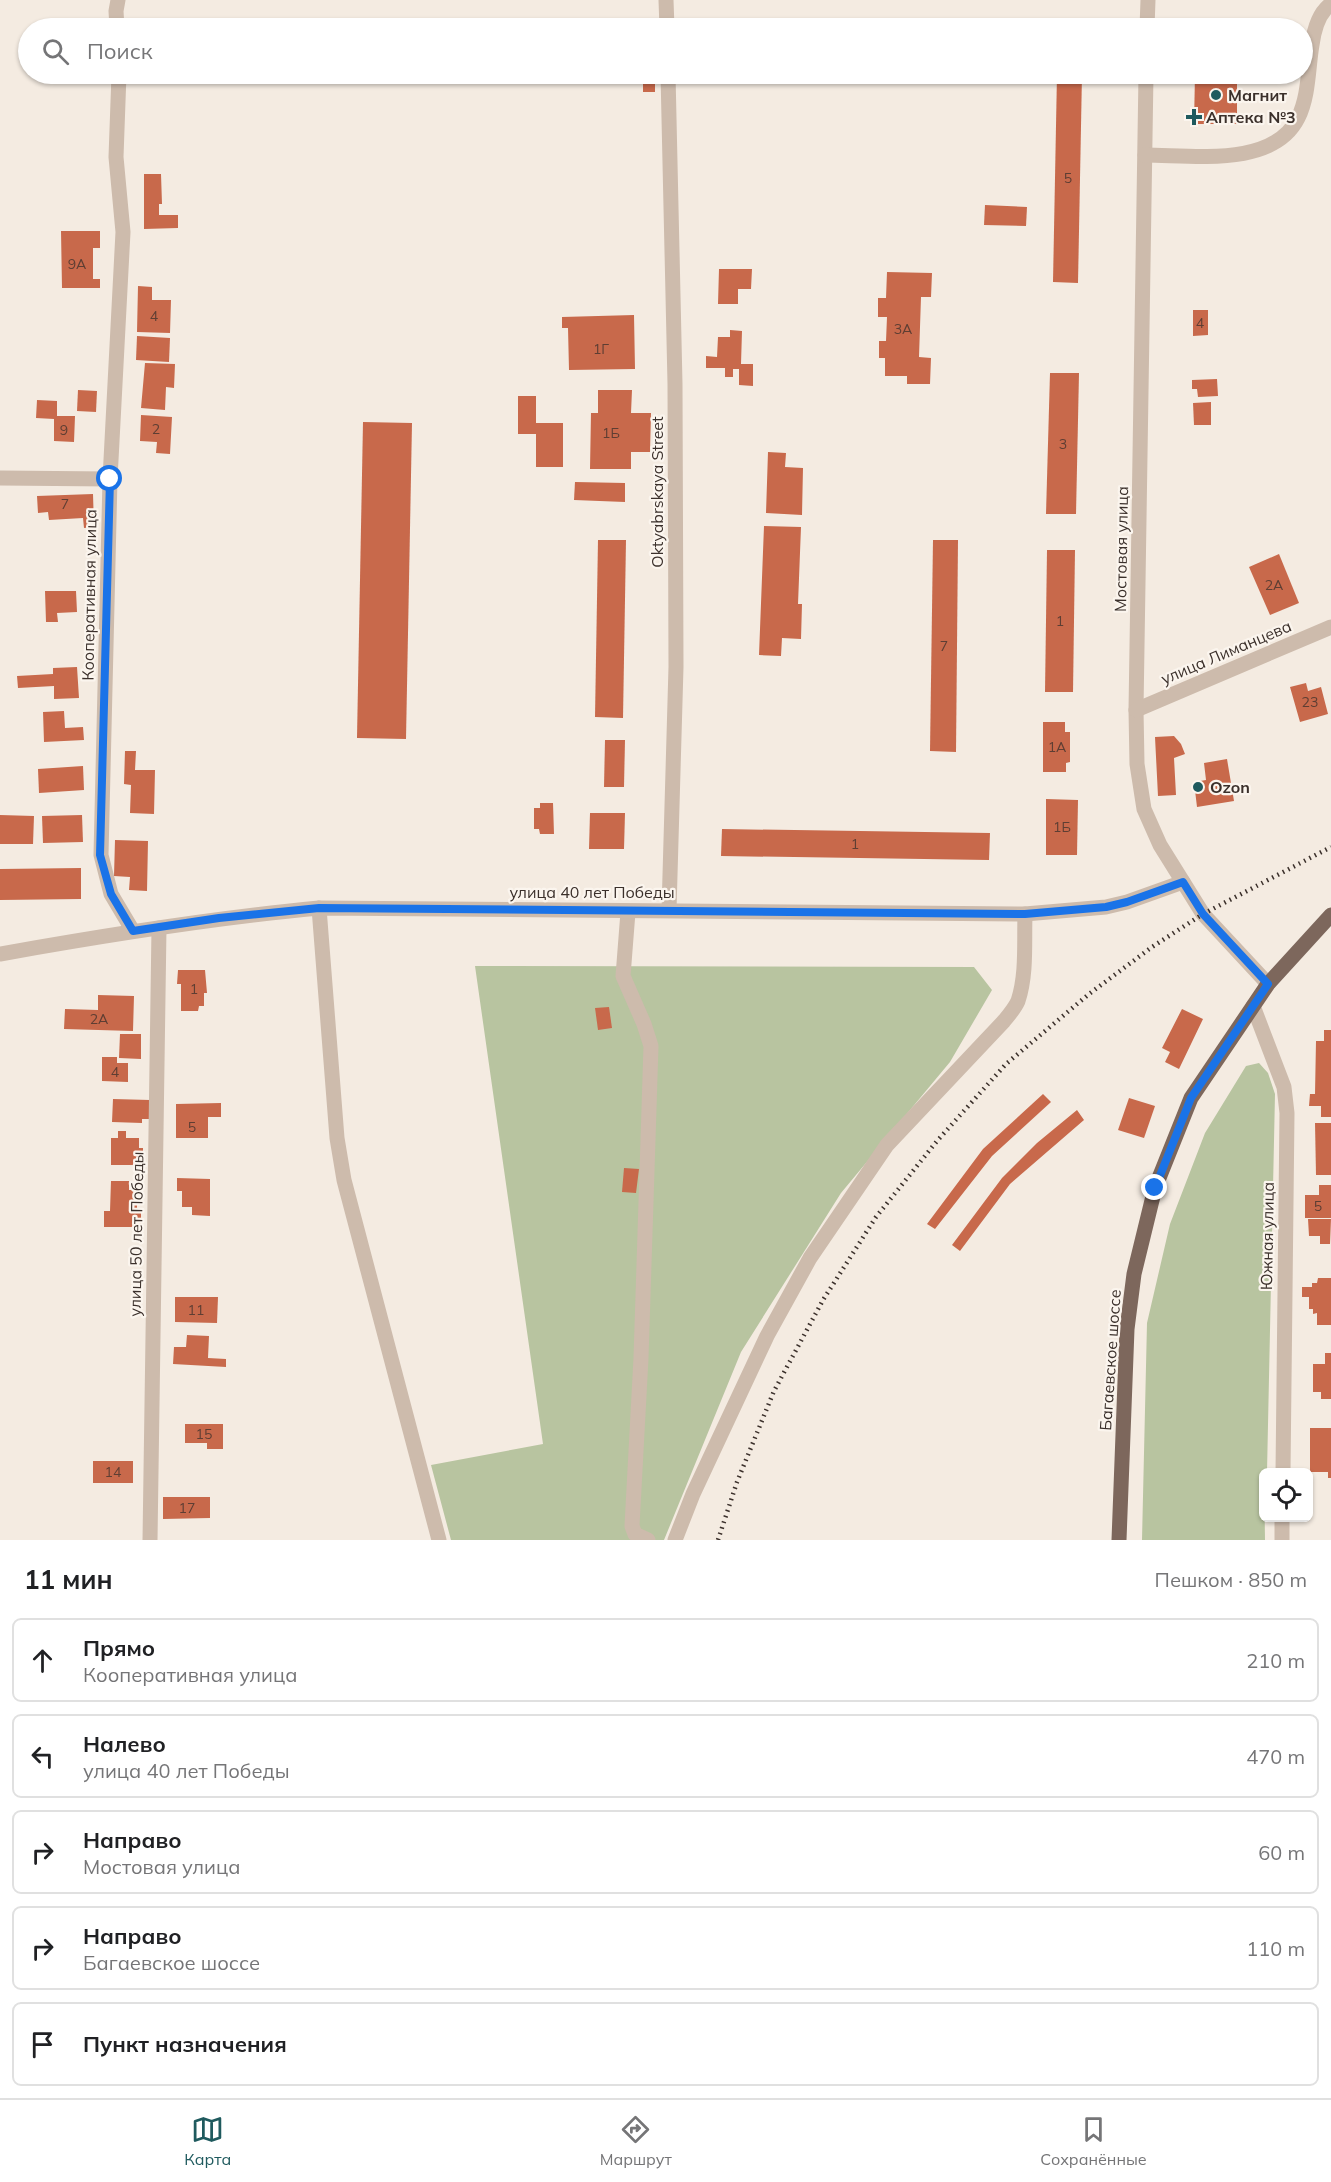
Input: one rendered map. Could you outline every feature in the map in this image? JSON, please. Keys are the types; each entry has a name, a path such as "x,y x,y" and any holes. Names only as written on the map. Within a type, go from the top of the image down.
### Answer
{"main road":[{"name":"Багаевское шоссе","path":"1119,1540 1127,1329 1134,1274 1153,1199 1191,1098 1268,984 1331,915"}],"street":[{"path":"116,18 118,0"},
{"path":"666,0 667,18"},
{"path":"1147,18 1148,0"},
{"path":"1313,36 1314,29 1326,8 1331,4"},
{"name":"Кооперативная улица","path":"119,84 116,157 123,232 110,479 100,855 111,894 133,931"},
{"name":"Oktyabrskaya Street","path":"668,84 675,384 676,668 669,910"},
{"name":"Мостовая улица","path":"1146,84 1137,764 1144,808 1160,845 1203,914 1268,984"},
{"path":"1145,155 1241,155 1265,148 1282,138 1298,118 1306,84"},
{"path":"0,478 110,479"},
{"name":"улица Лиманцева","path":"1136,710 1331,627"},
{"name":"улица 40 лет Победы","path":"0,954 219,918 319,908 1025,914 1106,907 1183,882"},
{"path":"319,908 337,1138 344,1180 439,1540"},
{"path":"628,912 623,976 651,1046 632,1526 635,1534 648,1540"},
{"path":"675,1540 693,1494 767,1336 810,1258 887,1145 1004,1021 1017,1004 1023,976 1025,914"},
{"name":"улица 50 лет Победы","path":"150,1540 159,928"},
{"name":"Южная улица","path":"1253,1006 1284,1087 1287,1113 1282,1468"},
{"path":"1282,1522 1282,1540"}],"green space":[{"path":"475,966 974,967 992,990 950,1062 841,1193 741,1352 664,1540 451,1540 431,1465 543,1444"},
{"path":"1259,1063 1268,1073 1275,1094 1267,1468 1259,1468 1259,1522 1265,1522 1265,1540 1142,1540 1147,1323 1170,1224 1205,1133 1246,1066"}],"building":[{"path":"643,84 655,84 655,92 643,92"},
{"path":"1057,84 1082,84 1078,283 1053,282"},
{"name":"Магнит","path":"1195,84 1237,84 1237,124 1194,124"},
{"path":"144,174 161,174 162,204 159,204 159,215 178,215 178,228 144,229"},
{"path":"985,205 1027,207 1026,226 984,225"},
{"path":"61,231 100,231 100,248 93,248 93,279 100,279 100,288 62,288"},
{"path":"719,269 752,269 751,289 738,289 738,304 718,304"},
{"path":"887,272 932,273 931,297 921,297 919,357 931,358 930,384 907,384 907,376 885,376 885,358 879,358 879,341 886,341 887,317 878,317 878,298 886,298"},
{"path":"138,286 152,287 152,300 171,300 170,333 137,332"},
{"path":"1193,310 1208,310 1208,335 1193,336"},
{"path":"634,315 635,369 569,370 568,328 562,328 562,317"},
{"path":"730,330 742,331 741,364 753,364 753,386 739,385 739,369 733,369 733,377 725,377 725,368 706,368 706,356 717,357 718,337 730,337"},
{"path":"137,336 170,338 169,362 136,360"},
{"path":"145,363 175,364 174,388 166,387 165,410 141,408"},
{"path":"1050,373 1079,373 1076,514 1046,514"},
{"path":"1217,379 1218,396 1198,397 1197,389 1192,389 1192,380"},
{"path":"78,390 97,391 96,412 77,411"},
{"path":"598,390 632,390 631,413 651,413 650,452 631,452 631,469 590,469 591,413 598,413"},
{"path":"518,396 536,396 536,423 563,423 563,467 536,467 536,434 518,434"},
{"path":"37,400 57,401 57,416 75,416 74,442 54,441 54,419 36,418"},
{"path":"1211,402 1211,425 1194,425 1193,403"},
{"path":"141,415 172,417 170,454 156,453 157,442 140,441"},
{"path":"363,422 412,423 406,739 357,738"},
{"path":"768,452 786,453 785,467 803,468 802,515 766,513"},
{"path":"575,482 625,483 625,502 574,500"},
{"path":"93,494 94,527 84,528 83,518 49,520 48,512 38,513 37,496"},
{"path":"764,526 801,527 798,604 802,604 801,639 782,638 781,656 759,655"},
{"path":"598,540 626,540 623,718 595,717"},
{"path":"933,540 958,540 956,752 930,751"},
{"path":"1047,550 1075,550 1073,692 1045,692"},
{"path":"1279,554 1299,603 1270,615 1249,567"},
{"path":"45,591 76,591 77,612 57,613 58,622 46,622"},
{"path":"77,667 79,698 54,699 54,686 18,688 17,676 53,674 53,668"},
{"path":"1306,683 1308,691 1321,687 1328,714 1300,722 1290,687"},
{"path":"64,711 65,728 83,727 84,740 44,742 43,712"},
{"path":"1043,722 1065,722 1065,732 1070,732 1070,762 1066,763 1066,772 1043,772"},
{"path":"1174,736 1181,744 1185,754 1174,758 1176,795 1158,796 1155,737"},
{"path":"605,740 625,740 624,787 604,787"},
{"path":"125,751 136,751 135,770 155,770 154,814 130,813 131,785 124,784"},
{"path":"1227,759 1234,801 1197,807 1194,782 1206,780 1204,763"},
{"path":"83,766 84,790 39,793 38,769"},
{"path":"1046,799 1078,800 1077,855 1046,855"},
{"path":"540,803 553,803 554,834 540,834 539,829 534,829 534,808 540,808"},
{"path":"590,813 625,813 624,849 589,849"},
{"path":"0,815 34,816 33,844 0,844"},
{"path":"82,815 83,842 43,843 42,816"},
{"path":"722,829 990,833 989,860 721,856"},
{"path":"115,840 148,841 147,891 129,890 130,877 114,876"},
{"path":"81,868 81,899 0,900 0,869"},
{"path":"178,970 205,970 207,993 204,993 204,1006 199,1006 198,1011 181,1011 181,984 177,984"},
{"path":"98,995 134,996 133,1031 64,1029 65,1009 98,1010"},
{"path":"609,1007 612,1028 598,1030 595,1008"},
{"path":"1182,1009 1203,1019 1179,1069 1165,1062 1170,1052 1162,1048"},
{"path":"1324,1030 1331,1030 1331,1117 1321,1117 1321,1106 1309,1106 1310,1094 1315,1094 1316,1041 1324,1041"},
{"path":"120,1034 141,1034 141,1059 119,1058"},
{"path":"102,1057 117,1057 117,1063 128,1063 128,1082 102,1081"},
{"path":"1043,1094 1051,1102 992,1156 935,1229 927,1224 983,1149"},
{"path":"1129,1098 1155,1106 1144,1138 1118,1130"},
{"path":"113,1099 150,1100 149,1119 142,1119 142,1123 112,1122"},
{"path":"221,1103 221,1117 208,1117 208,1138 176,1138 176,1104"},
{"path":"1077,1110 1084,1120 1010,1184 960,1251 952,1245 1002,1178 1037,1143"},
{"path":"1315,1123 1331,1123 1331,1175 1316,1175"},
{"path":"118,1131 126,1131 126,1138 139,1138 139,1148 143,1148 143,1165 111,1165 111,1138 118,1138"},
{"path":"624,1168 639,1169 636,1193 622,1192"},
{"path":"177,1178 210,1179 210,1216 192,1215 192,1207 182,1207 182,1191 177,1191"},
{"path":"111,1181 129,1181 129,1190 137,1190 137,1210 141,1210 141,1227 104,1227 104,1211 110,1211"},
{"path":"1319,1185 1331,1185 1331,1218 1305,1218 1305,1195 1319,1195"},
{"path":"1308,1219 1331,1219 1330,1244 1320,1244 1320,1236 1309,1236"},
{"path":"1318,1278 1331,1278 1331,1325 1317,1325 1317,1313 1313,1314 1313,1309 1309,1309 1309,1297 1302,1297 1302,1287 1312,1287 1312,1283 1317,1283"},
{"path":"175,1297 218,1297 217,1323 175,1322"},
{"path":"187,1335 209,1336 208,1358 226,1359 226,1367 173,1364 174,1347 186,1347"},
{"path":"1325,1353 1331,1353 1331,1399 1321,1399 1321,1392 1313,1392 1313,1364 1325,1364"},
{"path":"185,1424 223,1424 223,1449 207,1449 207,1443 185,1443"},
{"path":"1310,1428 1331,1428 1331,1478 1328,1478 1328,1472 1313,1472 1313,1468 1310,1468"},
{"path":"93,1461 133,1461 133,1483 93,1483"},
{"path":"163,1497 210,1497 210,1518 163,1519"}],"railway":[{"path":"718,1540 737,1482 774,1391 823,1300 876,1217 937,1141 1006,1064 1089,994 1152,947 1203,914 1331,847"}],"place":[{"name":"Магнит","path":"1216,95"},
{"name":"Аптека №3","path":"1194,117"},
{"name":"Ozon","path":"1198,787"}],"route":[{"path":"110,479 100,855 111,894 133,931 219,918 319,908 1025,914 1106,907 1183,882 1203,914 1268,984 1191,1098 1155,1188"}]}
